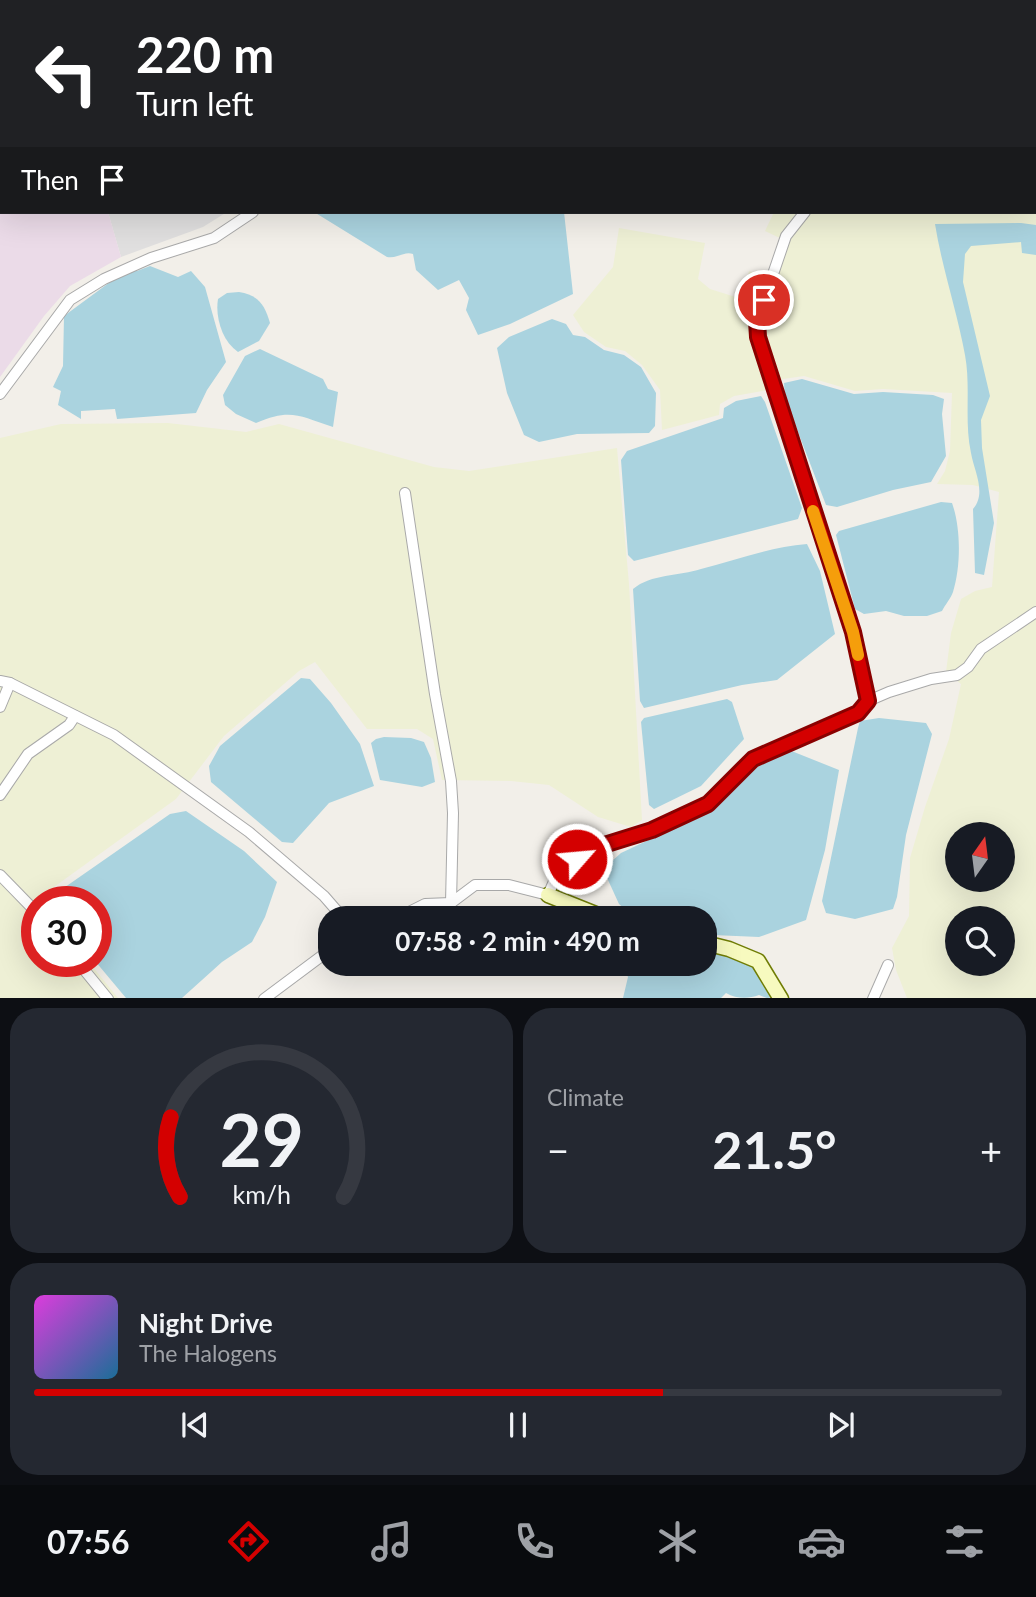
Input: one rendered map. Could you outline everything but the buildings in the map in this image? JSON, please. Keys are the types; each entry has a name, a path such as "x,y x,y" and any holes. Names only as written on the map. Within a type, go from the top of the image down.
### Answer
{"street":[{"path":"0,394 70,300 104,279 151,258 214,238 250,214"},
{"path":"803,214 786,236 757,321 758,337 853,632 868,701"},
{"path":"405,493 451,781 451,903"},
{"path":"548,895 556,877 577,859 604,845 652,830 708,804 753,759 858,713 868,701 931,679 957,675 968,667 981,649 1036,612"},
{"path":"0,707 5,682 114,735 239,825 333,906"},
{"path":"0,795 28,754 68,725 75,716"},
{"path":"0,875 21,897"},
{"path":"421,906 451,903 475,885 509,885 548,895 576,906"},
{"path":"717,946 758,961 780,998"},
{"path":"265,998 318,959"},
{"path":"873,998 888,965"},
{"path":"90,977 107,998"}],"shaded area":[{"path":"0,214 109,214 121,257 70,286 44,316 0,377"},
{"path":"109,214 224,214 203,227 121,257"}],"green space":[{"path":"773,214 1036,214 1036,998 907,998 896,970 892,948 909,916 910,858 949,739 961,684 946,672 951,633 961,599 975,591 992,587 999,492 973,485 937,484 945,471 950,451 952,393 883,389 855,391 804,376 783,379 768,390 734,396 720,404 719,415 662,430 660,390 642,365 625,351 606,347 584,332 573,315 613,267 619,228 705,243 698,279 710,289 742,299 749,271 767,277 782,239 765,231"},
{"path":"168,423 246,432 279,424 434,467 469,471 617,448 629,584 642,820 631,827 598,817 549,785 511,781 442,780 433,739 417,729 367,729 315,662 299,671 224,736 176,799 55,886 21,886 21,977 101,977 118,998 0,998 0,438 61,424"}],"water":[{"path":"317,214 564,214 573,294 510,324 478,335 466,310 469,298 459,280 438,290 416,270 413,254 387,257"},
{"path":"935,224 1036,225 1036,255 1022,253 1021,242 971,246 965,254 963,282 990,396 981,420 982,448 994,523 984,575 975,573 973,509 977,503 979,489 969,441 967,367"},
{"path":"150,266 178,277 191,271 205,287 226,362 207,390 196,413 117,419 115,409 81,411 81,419 58,405 61,391 53,387 63,366 64,316 125,271 137,271"},
{"path":"239,292 260,302 270,323 259,341 238,352 224,335 217,306 218,299 227,293"},
{"path":"552,319 566,324 573,335 585,337 604,350 624,355 641,367 656,393 655,426 649,433 577,434 539,442 524,435 507,393 497,348 509,337"},
{"path":"260,349 323,379 328,389 338,392 333,427 295,415 268,418 256,423 236,414 225,405 223,395 245,356"},
{"path":"802,379 854,394 883,392 933,395 944,399 942,414 946,456 931,482 837,507 826,505 785,398 784,383"},
{"path":"761,396 802,508 798,519 634,561 628,555 621,460 627,451 723,418 724,408 736,401"},
{"path":"941,502 952,503 959,547 953,592 942,611 927,616 904,616 886,611 864,614 855,609 836,535 839,531"},
{"path":"807,544 820,571 835,634 777,680 742,685 644,708 640,701 633,589 657,578 766,551"},
{"path":"301,678 310,679 360,744 374,786 329,803 293,843 282,842 211,782 209,766 220,746"},
{"path":"727,699 732,702 744,739 701,786 654,809 649,805 641,722 644,718"},
{"path":"879,718 926,723 932,734 906,835 893,909 855,919 826,913 822,901 860,721"},
{"path":"384,737 411,738 424,742 431,758 435,782 422,787 380,780 371,743"},
{"path":"789,750 839,770 825,850 806,920 759,937 717,935 717,906 619,904 603,869 621,853 710,811 745,772"},
{"path":"186,811 244,851 277,882 265,917 252,942 222,962 182,998 126,998 108,977 112,977 112,886 67,886 170,814"},
{"path":"717,952 757,969 776,997 759,995 742,998 726,993 721,998 623,998 628,977 717,976"}],"slow traffic":[{"path":"813,511 858,655"}],"route":[{"path":"577,859 604,845 652,830 708,804 753,759 858,713 868,701 853,632 758,337 757,321 764,300"}]}
